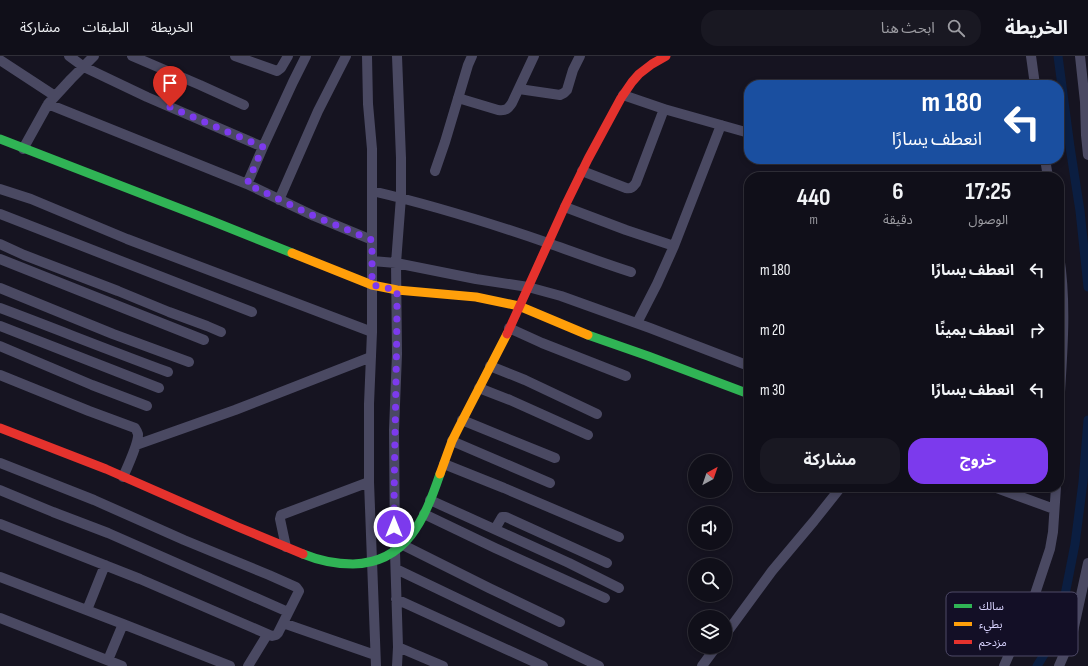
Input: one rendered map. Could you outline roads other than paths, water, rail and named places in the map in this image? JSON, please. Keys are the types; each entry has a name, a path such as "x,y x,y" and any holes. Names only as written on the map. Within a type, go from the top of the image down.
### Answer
{"street":[{"path":"70,56 84,67 147,97 263,147"},
{"path":"23,149 48,104 94,56"},
{"path":"132,56 244,105"},
{"path":"235,56 277,71 281,68 288,56"},
{"path":"247,184 292,82 306,56"},
{"path":"279,200 318,111 346,56"},
{"path":"367,56 368,104 372,149 372,332 369,404 369,482 376,666"},
{"path":"397,56 401,158 401,198 396,263 397,354 394,430 394,552 396,569 397,666"},
{"path":"435,172 472,56"},
{"path":"458,98 504,111 509,108 512,103 534,56"},
{"path":"519,89 560,95 564,93 580,56"},
{"path":"0,428 123,477 318,560 347,564 372,562 384,558 403,545 424,514 452,441 509,328 582,171 623,95 641,73 666,56"},
{"path":"1031,56 1034,80"},
{"path":"1080,56 1085,102 1088,155"},
{"path":"0,60 55,96"},
{"path":"623,95 744,131"},
{"path":"48,104 247,184 279,200 372,240"},
{"path":"582,171 626,188 634,187 664,108"},
{"path":"637,323 674,246 721,125"},
{"path":"0,139 372,285 397,290 457,294 519,306 595,338 744,392"},
{"path":"0,189 372,332"},
{"path":"372,191 441,208 631,272"},
{"path":"565,207 674,246"},
{"path":"0,214 252,312"},
{"path":"0,244 24,255 221,332"},
{"path":"0,259 204,340"},
{"path":"372,261 396,263 476,279 528,287 561,296 744,364"},
{"path":"0,288 113,334 189,362"},
{"path":"0,308 168,372"},
{"path":"0,326 159,388"},
{"path":"509,328 542,343 626,376"},
{"path":"0,346 92,386 146,406"},
{"path":"136,445 235,410 371,357"},
{"path":"490,366 525,380 597,414"},
{"path":"0,375 135,428 138,435 136,445 123,477"},
{"path":"479,388 510,400 588,435"},
{"path":"462,420 555,458"},
{"path":"452,441 550,483"},
{"path":"0,463 94,500 296,587 299,591 276,635 267,635 140,579 0,524"},
{"path":"444,464 504,488 619,538"},
{"path":"286,547 280,519 281,515 369,482"},
{"path":"0,490 108,533 288,612"},
{"path":"732,625 772,571 837,492"},
{"path":"1008,492 1054,508"},
{"path":"1035,592 1050,549 1053,532 1056,492"},
{"path":"430,500 569,563 619,588"},
{"path":"424,514 605,598"},
{"path":"495,529 500,519 502,517 506,518 607,563"},
{"path":"403,545 560,622"},
{"path":"1078,609 1088,563"},
{"path":"87,610 105,565"},
{"path":"396,569 599,666"},
{"path":"0,577 230,666"},
{"path":"396,599 543,666"},
{"path":"0,618 122,666"},
{"path":"283,623 375,655"},
{"path":"108,660 123,624"},
{"path":"248,666 267,635"},
{"path":"398,647 443,666"},
{"path":"702,666 711,654"},
{"path":"1004,666 1008,656"},
{"path":"1059,666 1063,656"}],"waterway":[{"path":"1058,56 1061,80"},
{"path":"1064,102 1080,211 1088,287"},
{"path":"1066,592 1075,544 1083,482 1088,420"},
{"path":"1037,666 1043,656"}]}
